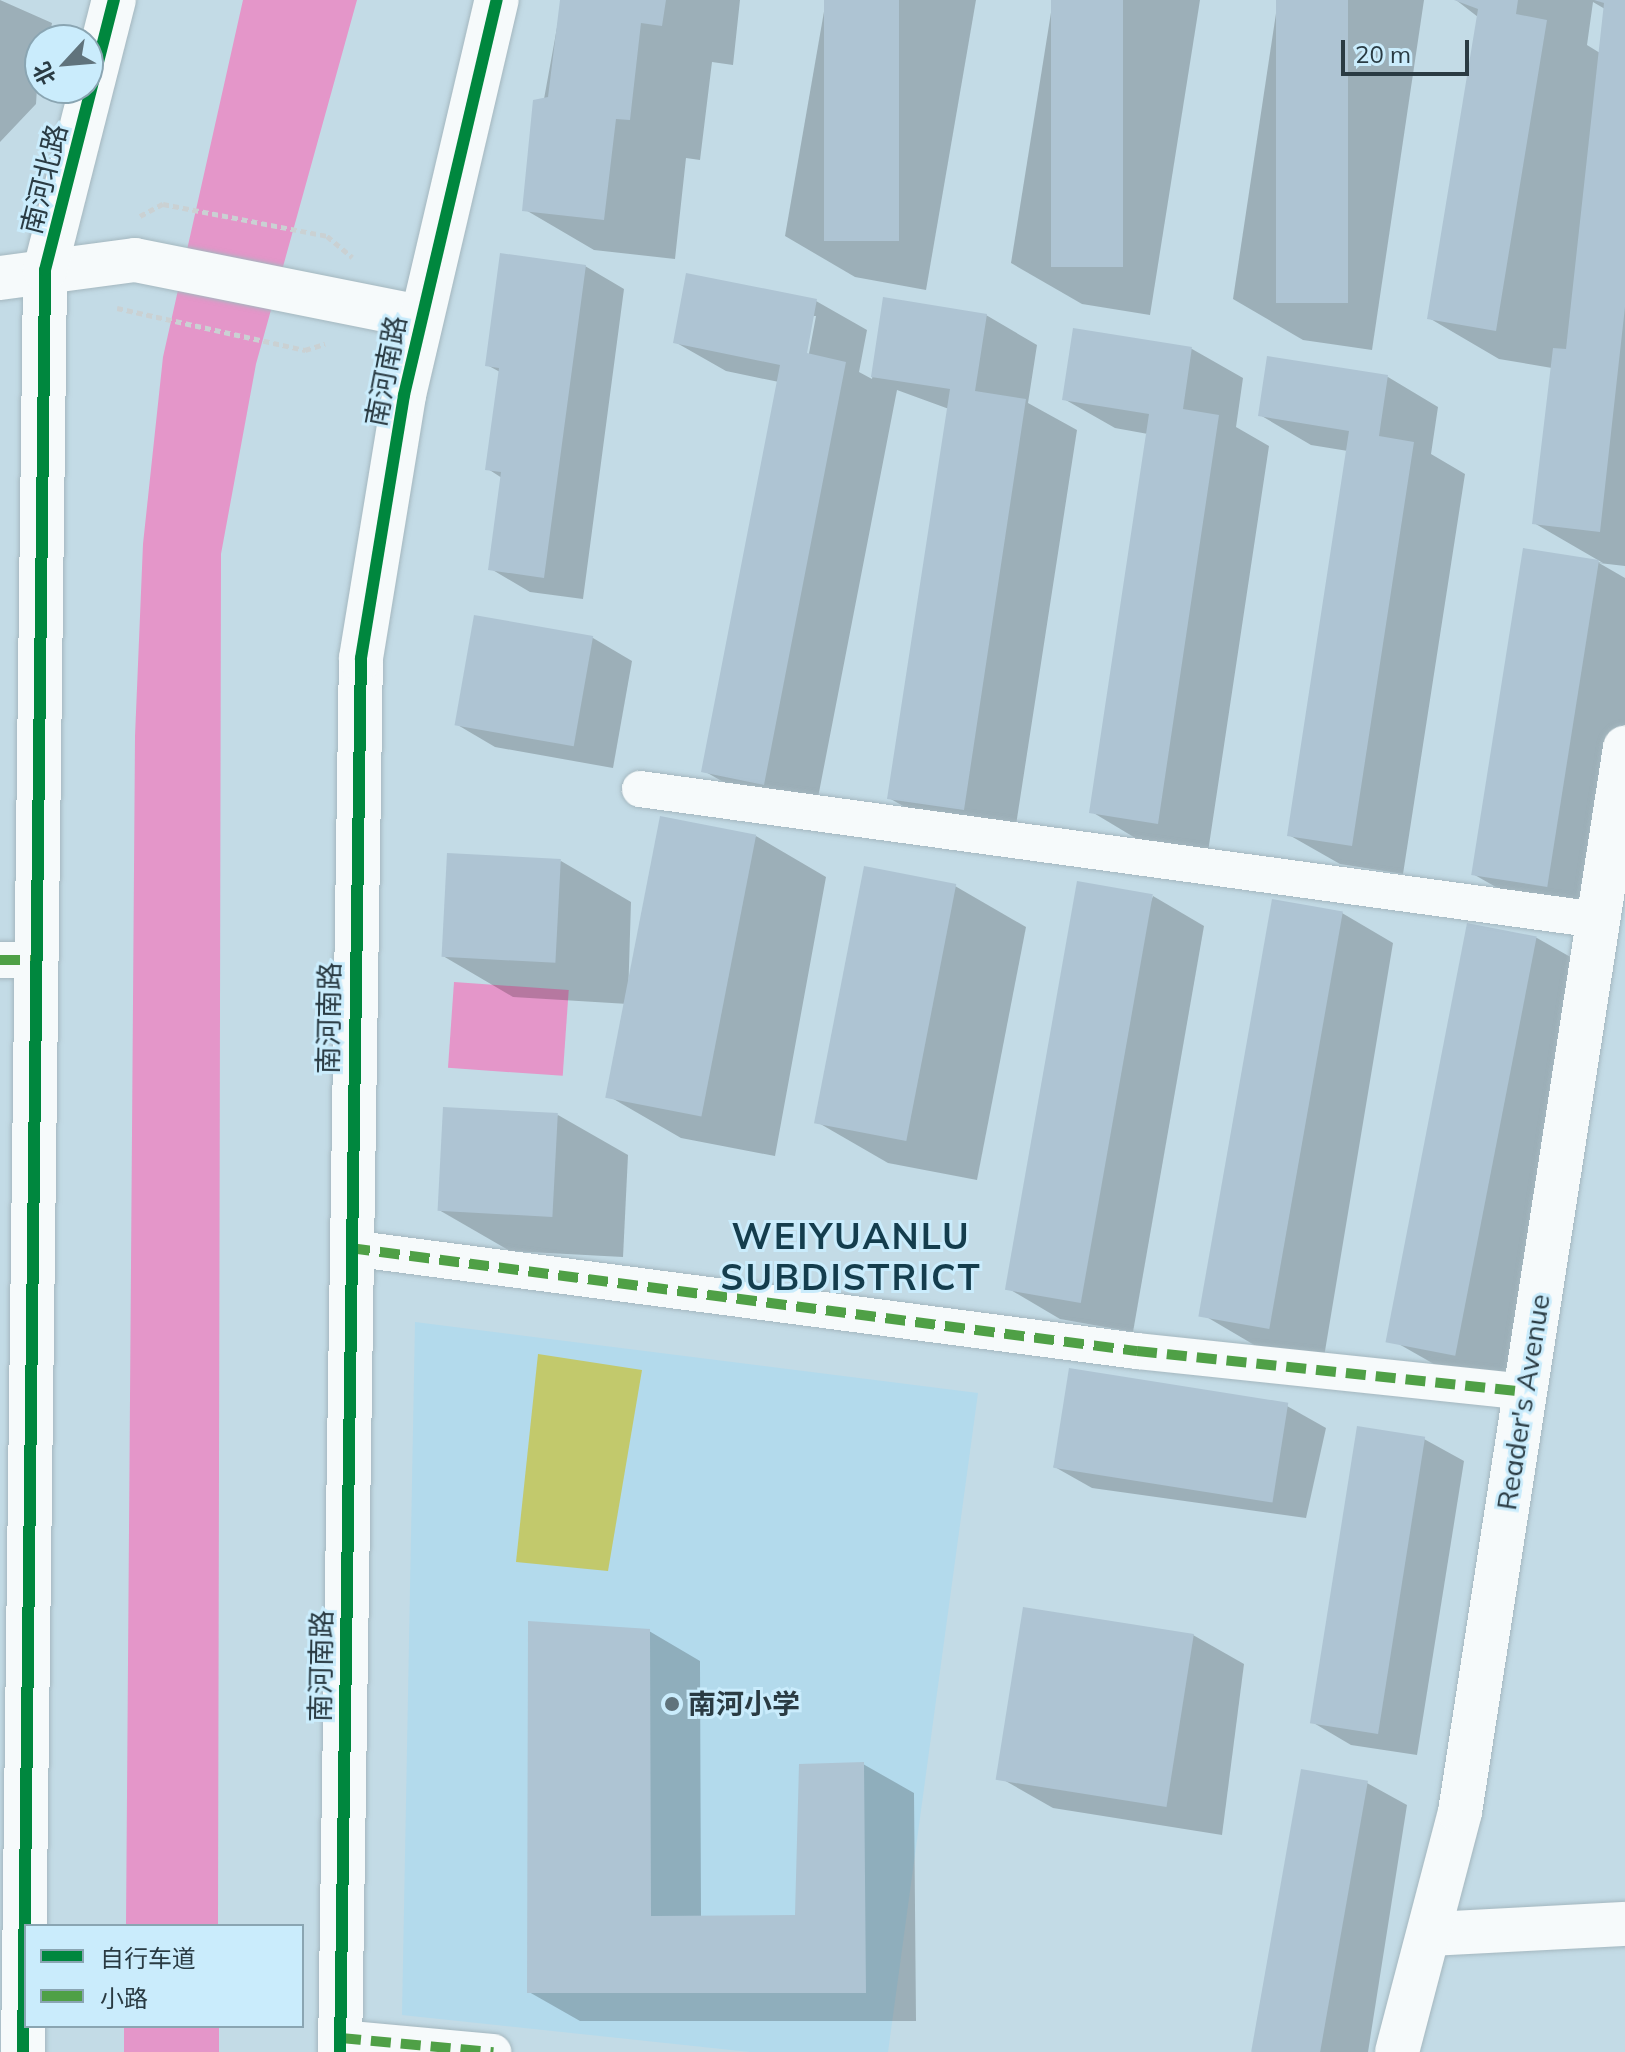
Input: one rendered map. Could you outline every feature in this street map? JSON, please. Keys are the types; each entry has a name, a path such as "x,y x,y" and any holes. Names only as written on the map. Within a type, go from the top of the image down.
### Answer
{"street":[{"name":"南河北路","path":"23,2052 18,960 45,270 114,0"},
{"name":"南河南路","path":"340,2045 361,658 421,317 497,0"},
{"path":"0,278 135,260 421,317"},
{"name":"Reader's Avenue","path":"1397,2052 1432,1934 1460,1812 1625,748"},
{"path":"640,789 1598,920"},
{"path":"350,1248 1137,1351 1524,1392"},
{"path":"1432,1934 1625,1924"},
{"path":"340,2045 493,2052"}],"path":[{"path":"163,204 327,236"},
{"path":"127,314 305,350"}],"shaded area":[{"path":"243,0 357,0 256,364 221,554 218,1924 126,1924 135,736 143,544 163,357"},
{"path":"454,982 569,990 563,1076 448,1068"},
{"name":"南河小学","path":"415,1322 978,1393 888,2052 750,2052 402,2015"},
{"path":"124,2028 219,2028 219,2052 124,2052"}],"green space":[{"path":"538,1354 642,1370 608,1571 516,1562"}],"building":[{"path":"560,0 666,0 662,26 641,23 630,120 616,119 604,220 522,211 533,100 548,97"},
{"path":"824,0 899,0 899,241 824,241"},
{"path":"1051,0 1123,0 1123,267 1051,267"},
{"path":"1276,0 1348,0 1348,303 1276,303"},
{"path":"1454,0 1518,0 1516,14 1547,20 1496,331 1427,319 1478,9"},
{"path":"1594,0 1625,0 1625,307 1600,532 1532,524 1553,348 1566,349 1604,3"},
{"path":"500,253 586,265 544,578 488,570 501,472 485,470 499,368 485,366"},
{"path":"686,273 817,299 807,353 846,362 764,785 701,772 780,365 673,343"},
{"path":"883,297 987,314 975,391 1026,399 964,810 887,799 950,389 871,377"},
{"path":"1073,328 1192,347 1183,409 1219,415 1158,824 1089,813 1149,414 1062,400"},
{"path":"1267,356 1388,375 1379,436 1414,442 1352,846 1287,836 1349,431 1258,416"},
{"path":"1523,548 1599,560 1547,887 1471,875"},
{"path":"474,615 593,636 574,746 455,725"},
{"path":"660,816 756,835 701,1116 605,1098"},
{"path":"447,853 561,859 555,963 442,957"},
{"path":"864,866 956,884 906,1141 814,1123"},
{"path":"1077,881 1153,894 1081,1303 1005,1290"},
{"path":"1272,899 1343,912 1269,1329 1198,1317"},
{"path":"1467,923 1537,937 1455,1356 1386,1342"},
{"path":"443,1107 558,1113 552,1217 438,1211"},
{"path":"1069,1368 1288,1403 1272,1502 1053,1468"},
{"path":"1357,1426 1425,1437 1378,1734 1310,1723"},
{"path":"1023,1607 1194,1634 1166,1807 996,1780"},
{"path":"528,1621 650,1629 651,1916 795,1915 799,1764 864,1762 866,1993 527,1993"},
{"path":"1301,1769 1368,1781 1320,2052 1251,2052"}],"marked path":[{"path":"0,960 36,960"},
{"path":"350,1248 1137,1351 1524,1392"},
{"path":"341,2038 493,2052"}],"cycle path":[{"path":"25,1924 45,270 114,0"},
{"path":"340,2052 361,658 404,395 497,0"},
{"path":"23,2052 24,1971"}],"place":[{"name":"南河小学","path":"672,1704"}],"district":[{"name":"WEIYUANLU SUBDISTRICT","path":"851,1256"}]}
